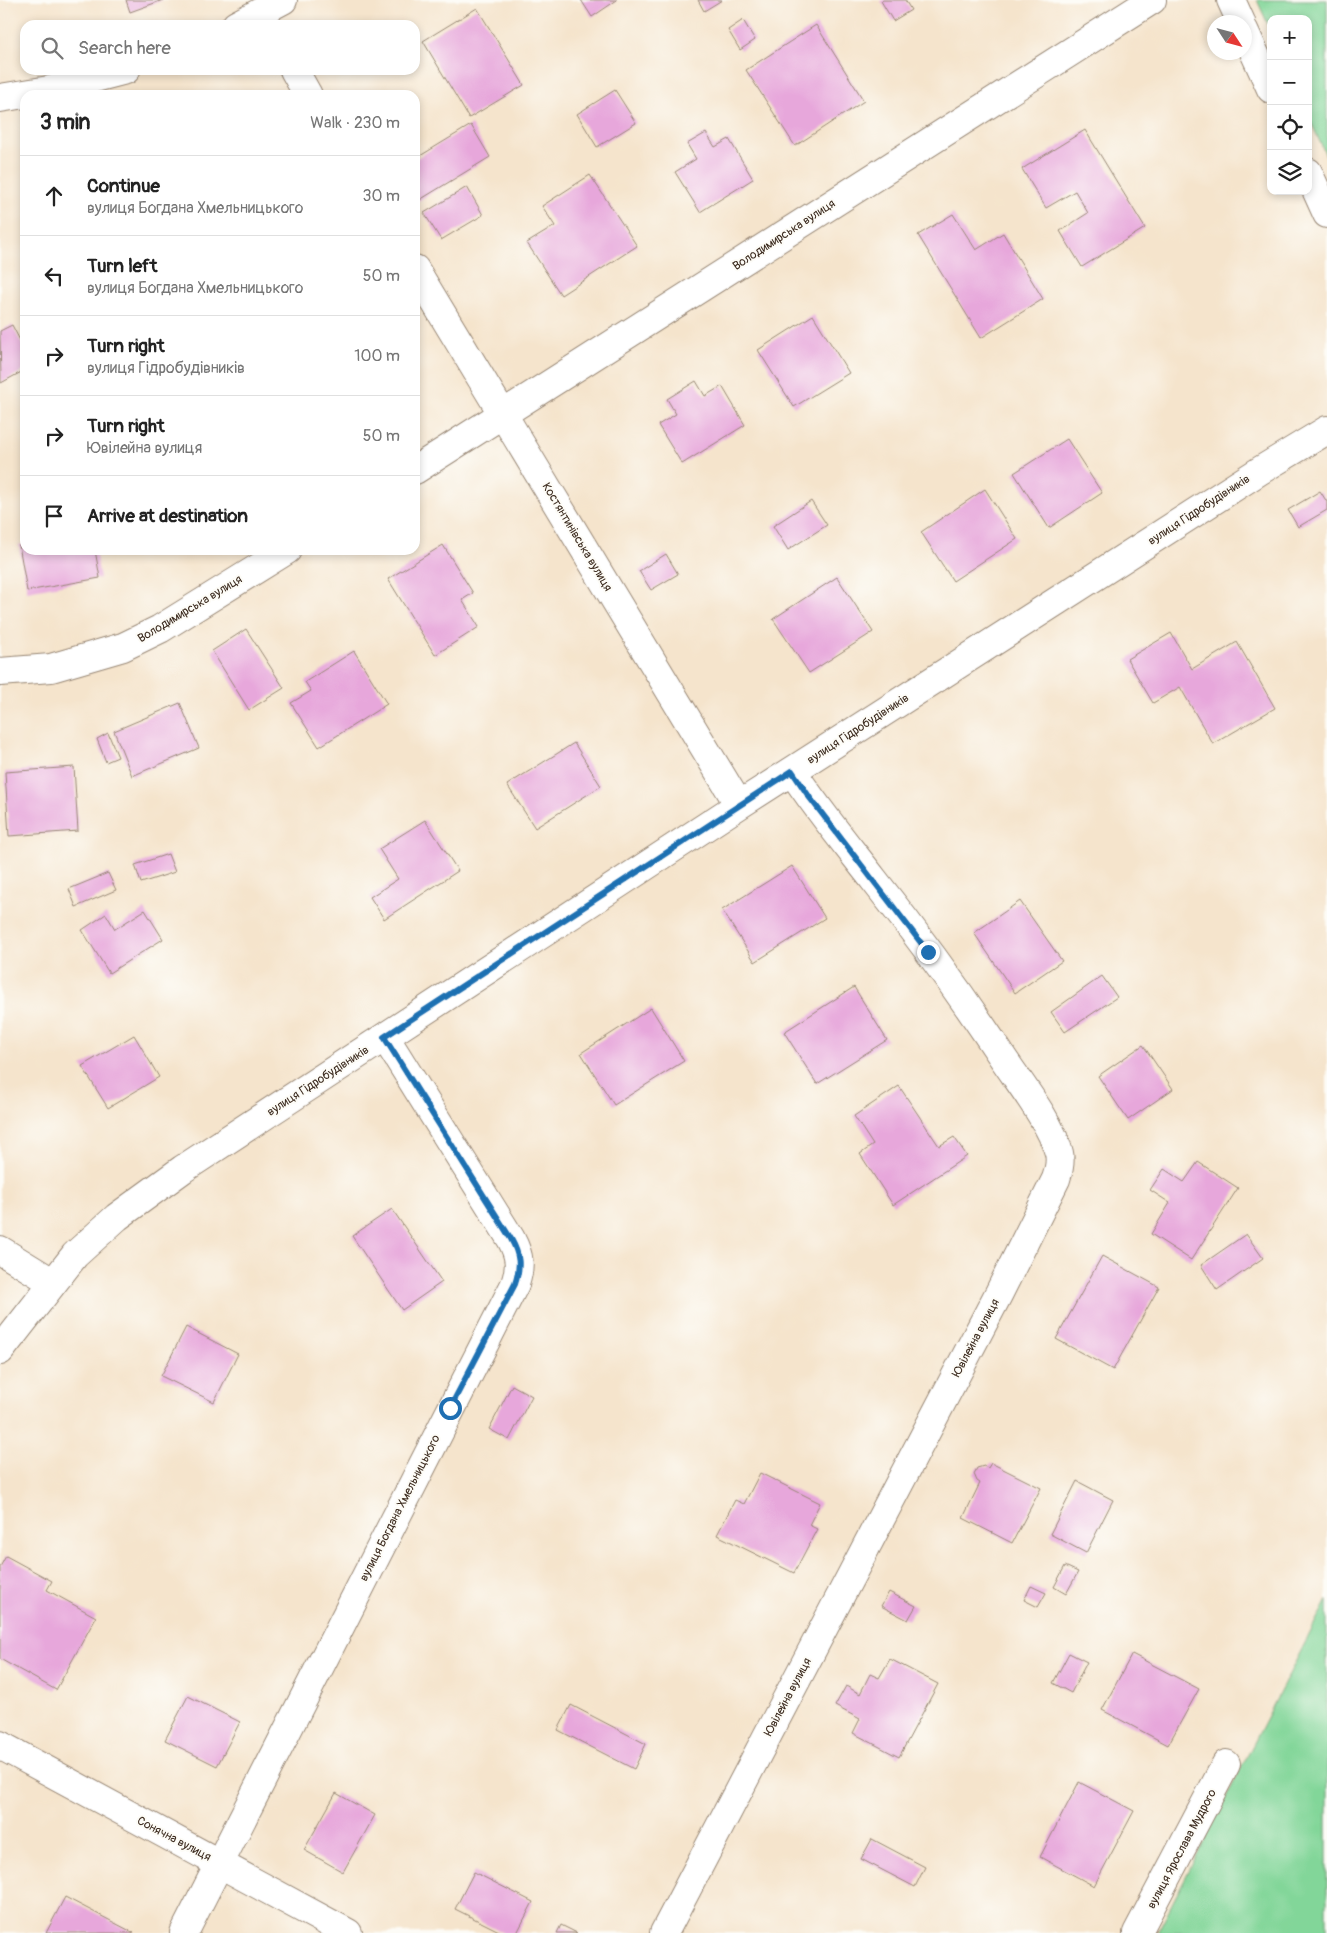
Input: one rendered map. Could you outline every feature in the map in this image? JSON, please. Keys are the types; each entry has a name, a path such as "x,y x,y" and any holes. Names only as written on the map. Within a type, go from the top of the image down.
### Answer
{"street":[{"name":"Володимирська вулиця","path":"420,467 1152,0"},
{"path":"1231,0 1238,15"},
{"path":"246,20 269,9"},
{"path":"1252,47 1267,80"},
{"path":"49,90 107,75"},
{"path":"297,75 305,90"},
{"path":"0,98 20,95"},
{"path":"1312,181 1327,214"},
{"name":"Костянтинівська вулиця","path":"420,277 739,805"},
{"name":"вулиця Гідробудівників","path":"0,1350 75,1255 124,1212 183,1169 739,805 1260,470 1327,430"},
{"name":"Володимирська вулиця","path":"0,672 51,668 122,647 160,629 278,555"},
{"name":"Ювілейна вулиця","path":"664,1933 994,1302 1052,1188 1060,1167 1059,1151 1047,1126 999,1052 934,958 810,798 792,771"},
{"name":"вулиця Богдана Хмельницького","path":"184,1933 515,1284 519,1272 520,1261 511,1239 384,1037"},
{"path":"0,1250 52,1282"},
{"name":"Сонячна вулиця","path":"0,1745 348,1933"},
{"name":"вулиця Ярослава Мудрого","path":"1137,1933 1226,1764"}],"green space":[{"path":"1257,0 1327,0 1327,158 1312,124 1312,15 1267,15 1267,22"},
{"path":"1327,1600 1327,1933 1157,1933"}],"building":[{"path":"126,0 163,0 130,12"},
{"path":"581,0 617,0 592,17"},
{"path":"698,0 722,0 704,11"},
{"path":"905,0 911,10 893,21 881,1"},
{"path":"477,8 524,85 469,118 423,41"},
{"path":"743,20 755,40 740,50 728,30"},
{"path":"816,25 864,101 795,146 746,70"},
{"path":"615,90 636,123 597,147 577,114"},
{"path":"471,125 490,157 420,200 420,156"},
{"path":"1085,130 1145,228 1082,267 1060,231 1088,213 1075,191 1046,208 1022,169"},
{"path":"706,133 715,147 729,139 753,179 700,212 675,172 696,159 687,144"},
{"path":"590,175 637,246 561,295 527,243 555,226 542,206"},
{"path":"467,187 483,215 441,240 424,213"},
{"path":"953,214 976,250 1003,233 1043,299 981,338 918,235"},
{"path":"813,315 849,373 794,407 758,350"},
{"path":"12,325 20,340 20,373 1,383 0,331"},
{"path":"696,381 705,396 722,386 745,425 682,464 658,425 676,414 667,399"},
{"path":"1067,439 1102,493 1049,528 1014,473"},
{"path":"985,489 1017,539 953,581 921,532"},
{"path":"1320,491 1327,502 1327,510 1298,527 1288,510"},
{"path":"811,501 827,525 788,550 773,526"},
{"path":"443,545 473,593 462,600 479,627 435,655 388,579"},
{"path":"666,554 678,574 651,590 639,571"},
{"path":"21,555 96,555 100,578 27,591"},
{"path":"837,577 873,632 809,673 773,619"},
{"path":"246,629 284,688 249,710 212,651"},
{"path":"1171,633 1192,669 1237,642 1275,708 1213,744 1180,687 1153,703 1127,659"},
{"path":"354,651 387,704 319,747 291,703 311,691 305,682"},
{"path":"180,703 199,748 132,776 114,731"},
{"path":"108,733 118,757 106,762 97,739"},
{"path":"574,743 601,786 535,828 507,785"},
{"path":"74,767 78,831 9,836 5,772"},
{"path":"425,820 458,871 384,919 370,897 398,879 379,849"},
{"path":"168,854 175,872 141,883 135,865"},
{"path":"792,866 825,918 755,962 722,910"},
{"path":"108,873 116,890 76,907 69,889"},
{"path":"1020,901 1062,961 1015,993 974,933"},
{"path":"145,910 163,939 109,973 82,930 106,914 115,929"},
{"path":"1102,976 1117,997 1065,1032 1051,1012"},
{"path":"854,987 887,1040 817,1084 784,1032"},
{"path":"651,1008 684,1061 614,1105 581,1053"},
{"path":"134,1035 159,1077 108,1108 82,1066"},
{"path":"1143,1045 1173,1089 1128,1120 1098,1076"},
{"path":"899,1086 939,1146 954,1137 967,1156 893,1205 860,1154 873,1145 854,1116"},
{"path":"1198,1162 1238,1188 1191,1260 1151,1234 1170,1203 1150,1190 1164,1169 1184,1182"},
{"path":"392,1209 442,1282 402,1310 352,1236"},
{"path":"1246,1234 1263,1258 1217,1290 1201,1265"},
{"path":"1102,1256 1159,1287 1113,1370 1056,1339"},
{"path":"186,1327 238,1354 214,1402 161,1376"},
{"path":"512,1385 532,1396 509,1440 489,1429"},
{"path":"991,1463 1041,1488 1012,1543 963,1518 980,1483 974,1474 977,1468 984,1466 988,1468"},
{"path":"760,1473 820,1503 809,1525 817,1529 794,1573 717,1535 735,1500 744,1504"},
{"path":"1077,1481 1113,1500 1086,1553 1050,1534"},
{"path":"6,1556 52,1581 47,1590 96,1617 56,1690 0,1659 0,1567"},
{"path":"1065,1566 1078,1572 1066,1594 1054,1587"},
{"path":"1031,1586 1046,1593 1038,1607 1024,1600"},
{"path":"889,1592 916,1606 908,1620 881,1606"},
{"path":"1069,1653 1087,1662 1071,1693 1053,1683"},
{"path":"1132,1654 1199,1689 1168,1745 1102,1710"},
{"path":"890,1659 938,1684 899,1757 853,1733 860,1719 835,1706 846,1686 860,1694 870,1674 879,1678"},
{"path":"188,1696 240,1722 217,1766 165,1740"},
{"path":"571,1705 646,1744 634,1769 558,1730"},
{"path":"1079,1782 1134,1811 1094,1886 1040,1857"},
{"path":"336,1793 375,1815 343,1872 304,1850"},
{"path":"872,1839 925,1867 915,1887 861,1859"},
{"path":"474,1872 533,1902 517,1933 503,1933 455,1909"},
{"path":"65,1897 134,1933 46,1933"},
{"path":"561,1925 577,1933 557,1933"}],"route":[{"path":"450,1408 515,1284 520,1261 511,1239 384,1037 792,771 810,798 875,880 928,952"}]}
